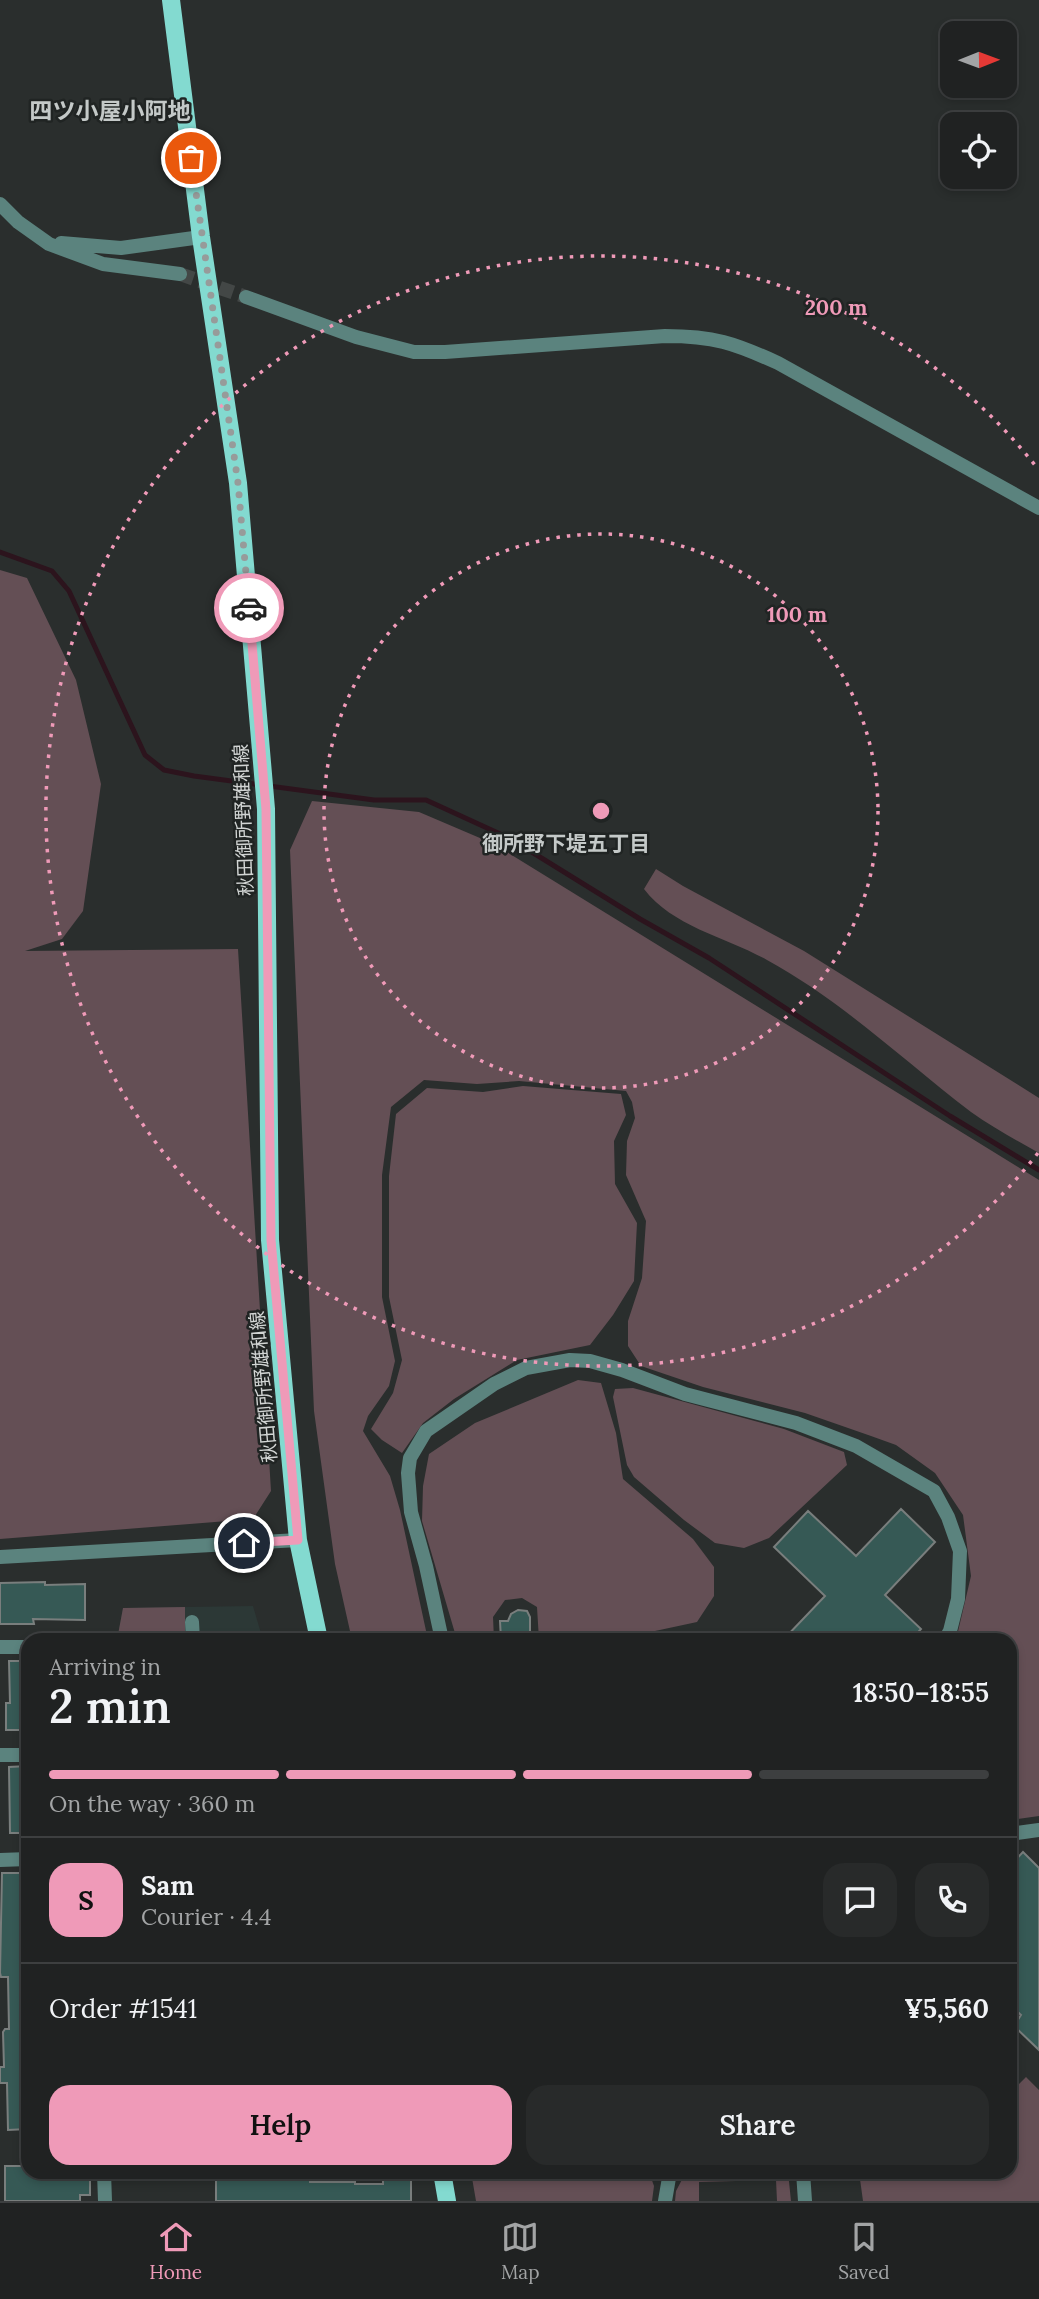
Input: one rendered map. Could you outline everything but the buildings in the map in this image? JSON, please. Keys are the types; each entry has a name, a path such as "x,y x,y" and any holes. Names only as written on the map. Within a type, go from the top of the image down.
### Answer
{"main road":[{"name":"秋田御所野雄和線","path":"171,0 201,237 238,483 262,744 266,809 271,1240 298,1540 318,1633"},
{"path":"443,2179 447,2201"}],"street":[{"path":"0,205 49,244 103,264 180,274"},
{"path":"49,244 121,248 201,237"},
{"path":"246,297 356,337 414,352 665,336 698,336 735,344 778,363 1039,508"},
{"path":"440,1633 411,1512 408,1473 411,1458 426,1431 494,1384 526,1368 570,1360 590,1361 685,1394 796,1423 856,1446 934,1491 948,1517 960,1551 958,1599 949,1633"},
{"path":"0,1557 298,1540"},
{"path":"192,1622 193,1633"},
{"path":"0,1647 21,1647"},
{"path":"0,1755 21,1755"},
{"path":"1017,1833 1039,1830"},
{"path":"0,1860 21,1859"},
{"path":"104,2179 105,2201"},
{"path":"665,2201 669,2179"},
{"path":"804,2179 806,2201"}],"shaded area":[{"path":"0,570 27,578 76,680 101,784 83,911 62,939 25,951 238,949 271,1491 253,1519 0,1539"},
{"path":"312,801 419,812 494,844 1039,1180 1039,1816 1017,1819 1017,1633 958,1633 971,1576 963,1515 935,1473 896,1445 805,1413 703,1387 641,1366 628,1346 628,1321 642,1278 646,1221 626,1175 627,1141 635,1118 632,1102 626,1091 519,1081 477,1084 424,1080 391,1107 382,1175 382,1297 395,1361 389,1386 368,1416 363,1431 390,1476 426,1633 350,1633 335,1564 314,1411 290,850"},
{"path":"656,869 804,951 1039,1098 1039,1153 971,1112 847,1012 795,976 670,913 644,889"},
{"path":"523,1086 621,1094 626,1115 614,1141 615,1184 637,1223 634,1281 590,1345 517,1360 454,1399 423,1423 402,1453 371,1429 393,1393 402,1360 389,1297 389,1176 396,1114 427,1088 483,1092"},
{"path":"578,1380 601,1383 616,1433 623,1479 693,1539 714,1567 714,1596 697,1622 646,1633 539,1633 537,1607 522,1598 505,1600 493,1617 494,1633 455,1633 422,1521 423,1486 429,1454 475,1423"},
{"path":"633,1388 784,1429 844,1452 847,1465 769,1538 744,1548 715,1543 634,1477 627,1465 613,1397 615,1389"},
{"path":"253,1606 261,1633 118,1633 123,1608"},
{"path":"185,1607 185,1633 118,1633 123,1608"},
{"path":"1026,2077 1039,2090 1039,2201 863,2201 860,2179 1017,2179 1017,2082 1019,2084"},
{"path":"472,2179 652,2179 654,2186 652,2201 476,2201"},
{"path":"682,2179 789,2179 791,2201 777,2201 776,2180 699,2182 699,2201 675,2201 676,2191"}],"waterway":[{"path":"0,552 52,571 69,591 145,755 164,770 374,800 426,800 509,838 709,958 950,1116 1039,1170"}],"tunnel":[{"path":"180,274 246,297"}],"way so far":[{"path":"191,158 238,483 249,608"}],"district":[{"name":"四ツ小屋小阿地","path":"110,110"},
{"name":"御所野下堤五丁目","path":"566,843"}],"route":[{"path":"244,1543 298,1540 271,1240 266,809 249,608"}]}
